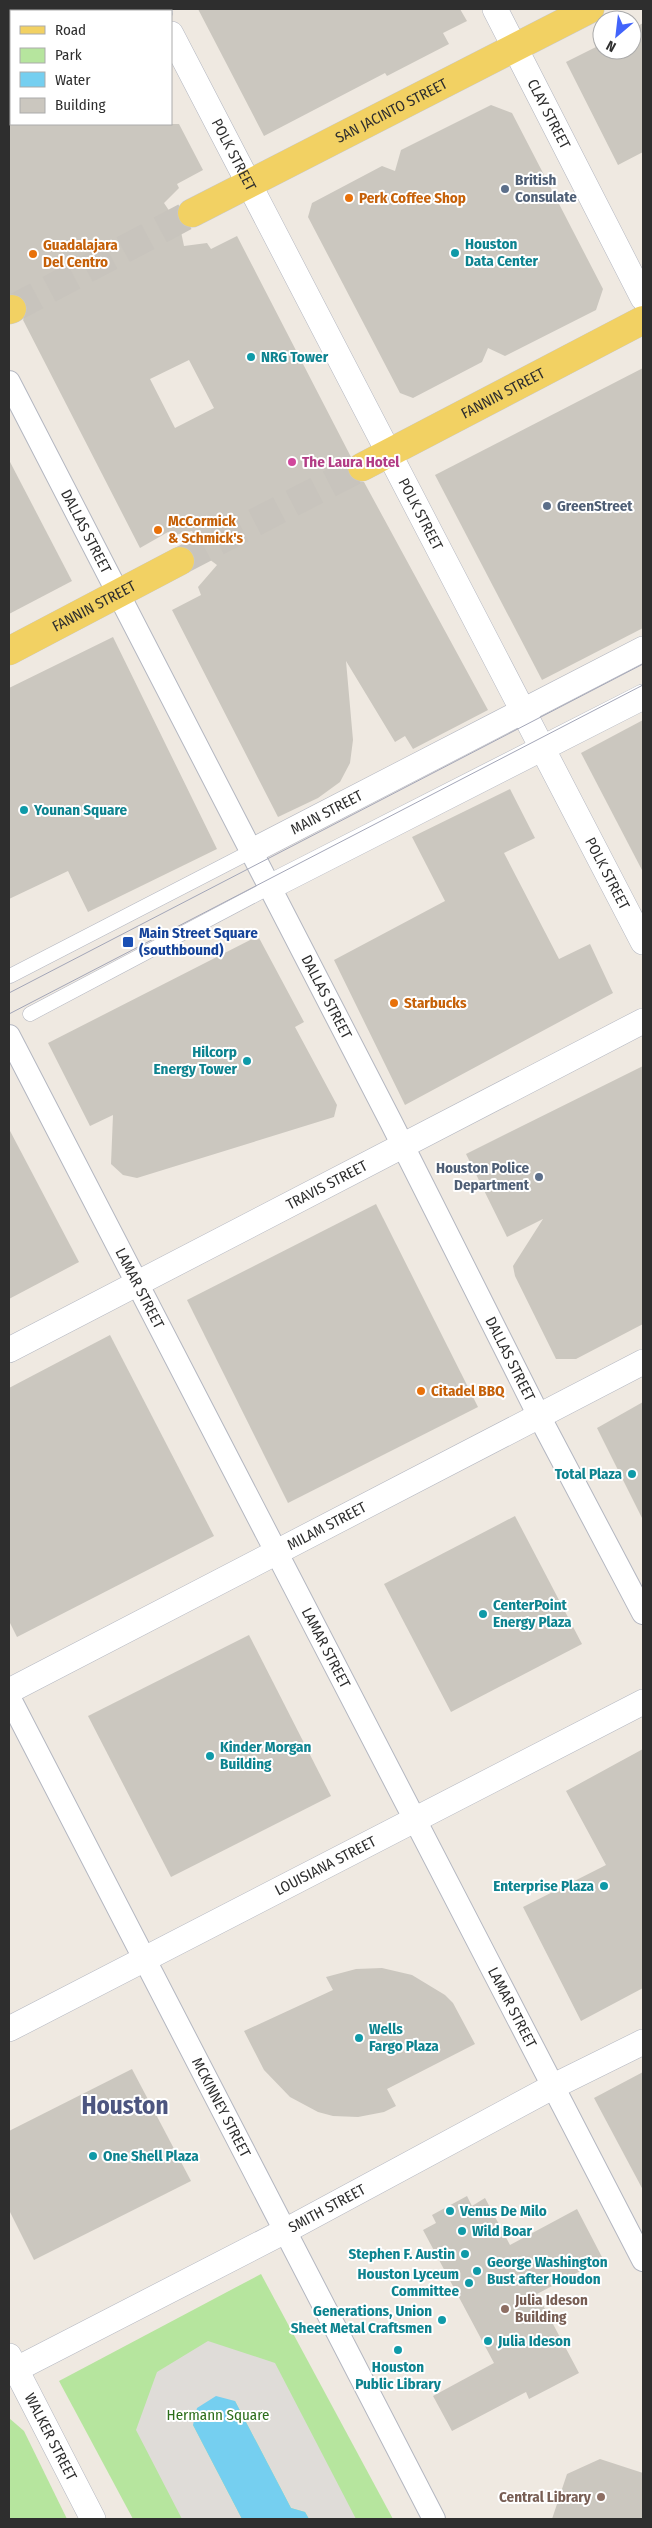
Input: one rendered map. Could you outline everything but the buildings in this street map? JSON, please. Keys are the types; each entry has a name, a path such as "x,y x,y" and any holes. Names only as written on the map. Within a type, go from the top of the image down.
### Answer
{"main road":[{"name":"CLAY STREET","path":"495,9 643,298"},
{"name":"SAN JACINTO STREET","path":"192,213 590,9"},
{"name":"POLK STREET","path":"172,36 643,942"},
{"name":"FANNIN STREET","path":"362,467 643,320"},
{"name":"FANNIN STREET","path":"9,651 180,561"},
{"name":"MAIN STREET","path":"252,851 643,649"},
{"path":"270,887 643,697"},
{"name":"TRAVIS STREET","path":"9,1350 643,1021"},
{"name":"MILAM STREET","path":"9,1691 643,1362"},
{"name":"LOUISIANA STREET","path":"9,2028 643,1702"},
{"name":"SMITH STREET","path":"11,2366 285,2231 554,2086 643,2042"},
{"name":"WALKER STREET","path":"11,2366 93,2519"}],"street":[{"name":"DALLAS STREET","path":"9,382 403,1145 539,1416 643,1613"},
{"name":"MAIN STREET","path":"10,976 252,851"},
{"path":"30,1014 270,887"},
{"name":"LAMAR STREET","path":"9,1036 643,2260"},
{"name":"MCKINNEY STREET","path":"9,1697 434,2519"}],"green space":[{"name":"Hermann Square","path":"261,2274 393,2519 133,2519 59,2381"},
{"path":"9,2418 24,2431 67,2519 9,2519"}],"shaded area":[{"path":"208,2341 275,2363 356,2519 309,2519 305,2512 291,2508 235,2401 193,2425 242,2519 182,2519 136,2430 157,2372"}],"water":[{"path":"216,2396 235,2401 291,2508 305,2512 309,2519 242,2519 193,2425 197,2408"}],"tunnel":[{"path":"12,309 192,213"},
{"path":"180,561 362,467"}],"tram line":[{"path":"9,993 643,664"},
{"path":"9,1014 643,685"}],"place":[{"name":"British Consulate","path":"505,189"},
{"name":"Perk Coffee Shop","path":"349,198"},
{"name":"Houston Data Center","path":"455,253"},
{"name":"Guadalajara Del Centro","path":"33,254"},
{"name":"NRG Tower","path":"251,357"},
{"name":"The Laura Hotel","path":"292,462"},
{"name":"GreenStreet","path":"547,506"},
{"name":"McCormick & Schmick's","path":"158,530"},
{"name":"Younan Square","path":"24,810"},
{"name":"Main Street Square (southbound)","path":"128,942"},
{"name":"Starbucks","path":"394,1003"},
{"name":"Hilcorp Energy Tower","path":"247,1061"},
{"name":"Houston Police Department","path":"539,1177"},
{"name":"Citadel BBQ","path":"421,1391"},
{"name":"Total Plaza","path":"632,1474"},
{"name":"CenterPoint Energy Plaza","path":"483,1614"},
{"name":"Kinder Morgan Building","path":"210,1756"},
{"name":"Enterprise Plaza","path":"604,1886"},
{"name":"Wells Fargo Plaza","path":"359,2038"},
{"name":"One Shell Plaza","path":"93,2156"},
{"name":"Venus De Milo","path":"450,2211"},
{"name":"Wild Boar","path":"462,2231"},
{"name":"Stephen F. Austin","path":"465,2254"},
{"name":"George Washington Bust after Houdon","path":"477,2271"},
{"name":"Houston Lyceum Committee","path":"469,2283"},
{"name":"Julia Ideson Building","path":"505,2309"},
{"name":"Generations, Union Sheet Metal Craftsmen","path":"442,2320"},
{"name":"Julia Ideson","path":"488,2341"},
{"name":"Houston Public Library","path":"398,2350"},
{"name":"Central Library","path":"601,2497"}],"district":[{"name":"Houston","path":"125,2106"}]}
